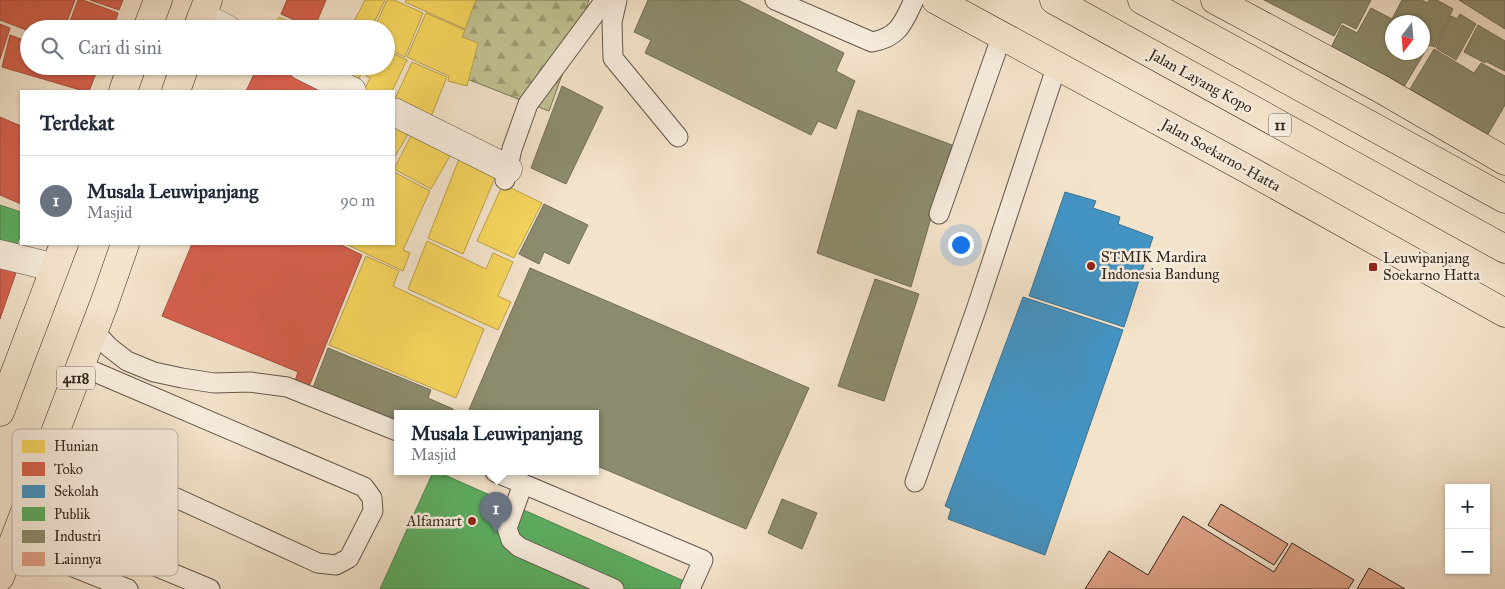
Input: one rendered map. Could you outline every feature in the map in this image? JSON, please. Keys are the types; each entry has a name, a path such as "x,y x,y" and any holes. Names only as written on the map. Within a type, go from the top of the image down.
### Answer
{"main road":[{"path":"150,20 158,0"},
{"name":"Jalan Layang Kopo","path":"1054,0 1505,249"},
{"path":"1142,0 1505,199"},
{"path":"1215,0 1388,94 1505,161"},
{"name":"Jalan Soekarno-Hatta","path":"939,2 1058,65 1505,313"},
{"path":"123,90 129,75"},
{"path":"176,90 182,75"},
{"path":"0,412 64,245"},
{"name":"4118","path":"57,429 125,245"},
{"name":"4118","path":"0,577 12,546"}],"street":[{"path":"320,75 350,90"},
{"path":"395,113 506,175"},
{"path":"0,254 54,269"}],"lane":[{"path":"506,175 512,149 528,104 605,0"},
{"path":"617,0 612,22 613,58 678,137"},
{"path":"775,0 872,42 882,40 894,34 914,0"},
{"path":"939,214 1002,36"},
{"path":"915,482 976,310 1058,65"},
{"path":"94,331 128,362 154,372 214,383 250,382 287,387 394,430"},
{"path":"81,366 364,487 372,498 373,511 349,558 336,565 318,563 178,499"},
{"path":"502,475 703,560 690,589"},
{"path":"523,484 506,528 511,540 519,547 614,589"},
{"path":"96,576 128,589"},
{"path":"178,576 210,589"}],"green space":[{"path":"472,0 589,0 549,111 449,72"}],"building: Hunian":[{"path":"365,0 385,0 375,20 355,20"},
{"path":"387,0 394,0 423,13 405,57 395,52 395,20 378,20"},
{"path":"406,0 476,0 465,29 405,2"},
{"path":"426,13 465,30 462,37 478,43 467,86 448,81 449,76 407,57"},
{"path":"395,54 407,60 392,90 364,90 370,78 366,76 395,75"},
{"path":"412,62 447,77 427,127 395,102"},
{"path":"324,75 361,75 353,90"},
{"path":"395,123 410,131 395,156"},
{"path":"413,132 451,154 431,189 395,170"},
{"path":"459,159 499,168 463,254 428,238"},
{"path":"395,173 430,191 403,250 410,253 403,271 348,245 395,245"},
{"path":"503,184 542,203 514,258 477,241"},
{"path":"427,241 486,269 493,253 513,262 498,296 511,302 498,330 408,289"},
{"path":"366,256 399,271 393,286 484,329 456,398 329,345"}],"building: Toko":[{"path":"0,0 75,0 67,20 20,20 20,28 0,20"},
{"path":"78,0 83,0 118,13 116,20 70,20"},
{"path":"90,0 123,0 119,10"},
{"path":"287,0 326,0 318,20 294,20 281,14"},
{"path":"0,24 10,28 0,59"},
{"path":"10,35 20,39 20,72 2,67"},
{"path":"29,75 95,75 89,90 81,90"},
{"path":"254,75 305,75 328,90 246,90"},
{"path":"0,117 20,126 20,204 0,195"},
{"path":"192,245 341,245 362,255 308,389 294,384 298,372 162,316"},
{"path":"0,260 18,267 0,319"}],"building: Sekolah":[{"name":"STMIK Mardira Indonesia Bandung","path":"1065,192 1096,201 1093,208 1120,217 1118,224 1153,237 1124,327 1029,296"},
{"path":"1023,297 1123,330 1045,555 948,519 951,509 945,506"}],"building: Publik":[{"path":"0,205 20,212 20,236 14,254 0,250"},
{"path":"432,475 445,475 702,589 380,589"}],"building: Industri":[{"path":"648,0 738,0 844,53 836,71 855,81 836,129 818,121 811,135 645,53 651,40 634,32"},
{"path":"1264,0 1371,0 1356,29 1342,22 1334,36"},
{"path":"1402,0 1421,0 1428,3 1429,0 1437,0 1453,9 1435,47 1430,45 1430,15 1394,15"},
{"path":"1459,0 1505,0 1505,29"},
{"path":"1371,8 1385,15 1385,60 1420,60 1402,90 1330,50 1342,25 1357,33"},
{"path":"1460,14 1476,24 1456,60 1436,48 1451,16 1457,19"},
{"path":"1478,25 1505,41 1505,71 1464,52"},
{"path":"1434,49 1474,73 1481,63 1505,76 1505,105 1487,136 1410,89 1427,60 1430,60"},
{"path":"562,86 603,107 566,184 531,168"},
{"path":"858,110 952,145 911,287 817,253"},
{"path":"544,204 588,225 569,264 544,252 539,264 519,254"},
{"path":"530,268 809,388 746,529 599,467 599,410 469,410"},
{"path":"875,279 919,294 884,401 838,386"},
{"path":"328,348 431,390 428,398 453,409 394,410 394,424 312,390"},
{"path":"782,499 817,513 802,549 768,533"}],"building: Lainnya":[{"path":"1221,504 1288,544 1274,565 1208,525"},
{"path":"1183,516 1274,572 1292,543 1354,580 1348,589 1085,589 1109,551 1148,575"},
{"path":"1369,568 1405,589 1357,589"}],"place":[{"name":"STMIK Mardira Indonesia Bandung","path":"1091,266"},
{"name":"Leuwipanjang Soekarno Hatta","path":"1373,267"},
{"name":"Alfamart","path":"472,521"},
{"name":"Musala Leuwipanjang","path":"496,533"}]}
